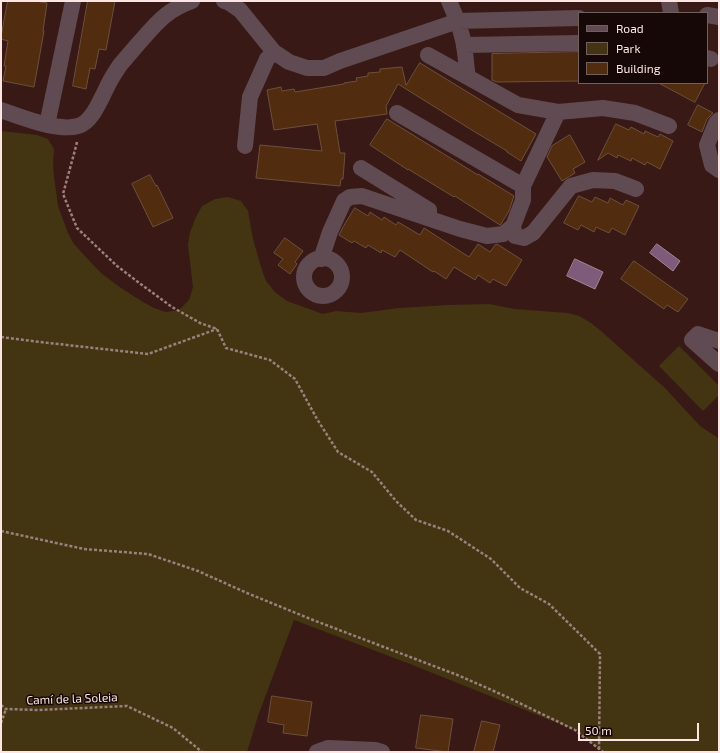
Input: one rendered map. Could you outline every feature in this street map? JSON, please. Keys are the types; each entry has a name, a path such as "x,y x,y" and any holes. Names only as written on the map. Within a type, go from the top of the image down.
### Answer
{"street":[{"path":"47,125 73,1"},
{"path":"1,110 47,125 70,128 80,126 91,117 109,82 120,65 155,24 167,13 192,1"},
{"path":"224,1 240,10 274,52 289,62 307,68 324,68 340,61 458,21 578,18"},
{"path":"449,1 458,21 464,45 468,77"},
{"path":"669,1 671,12"},
{"path":"708,15 719,17"},
{"path":"464,45 578,43"},
{"path":"245,146 250,96 267,59 274,52"},
{"path":"428,55 518,105 558,112 603,108 635,113 669,126"},
{"path":"558,112 523,186 523,200 514,226 515,236 524,238 533,233 571,186 593,180 615,182 636,189"},
{"path":"397,113 523,186"},
{"path":"719,120 716,123 707,145 712,165 719,170"},
{"path":"361,168 429,210 430,219"},
{"path":"321,259 330,232 344,202 350,197 362,196 460,229 487,236 503,234 514,226"},
{"path":"321,259 327,259 338,265 345,287 338,288 334,293 328,296 316,295 310,292 304,281 306,268 315,260 321,259"},
{"path":"719,341 698,334 692,340 719,364"},
{"path":"317,752 328,748 375,750 382,752"}],"path":[{"path":"80,126 63,194 77,228 117,266 142,285 200,323 217,329 226,348 270,360 296,379 317,419 338,452 372,472 396,501 416,520 448,532 491,559 520,588 549,604 600,654 599,749"},
{"path":"1,337 148,354 217,329"},
{"path":"1,531 84,549 148,554 198,571 246,593 460,676 505,696 575,730 603,752"},
{"path":"1,705 6,709 1,723"},
{"name":"Camí de la Soleia","path":"6,709 38,710 127,706 173,728 202,752"}],"green space":[{"path":"1,131 37,135 48,139 54,149 53,163 58,206 68,233 74,244 101,273 121,288 154,308 166,312 179,310 189,300 193,287 188,245 190,232 196,217 202,206 215,199 228,197 241,201 248,211 253,239 266,281 275,292 287,301 323,314 336,311 361,313 399,308 489,304 515,309 568,313 579,316 601,331 665,388 700,426 719,438 719,752 603,752 575,730 410,664 294,620 258,716 247,752 1,752"},
{"path":"679,346 719,386 719,395 703,411 659,366"}],"shaded area":[{"path":"657,244 680,261 673,271 650,253"},
{"path":"575,259 603,272 595,289 567,276"}],"building":[{"path":"8,1 35,1 47,3 44,31 34,87 3,81 8,41 1,39 1,37"},
{"path":"88,1 115,1 106,50 99,49 95,69 90,68 86,89 73,86"},
{"path":"578,52 578,81 497,82 492,80 492,54"},
{"path":"420,63 536,134 521,161 398,84 386,106 387,114 335,121 340,153 345,153 343,179 341,179 340,186 256,178 260,145 322,151 317,124 274,130 267,90 281,87 282,91 294,89 295,92 344,84 357,81 356,78 368,76 368,73 380,72 380,69 402,67 406,85"},
{"path":"661,84 704,84 695,102"},
{"path":"698,105 713,113 707,119 702,132 688,125"},
{"path":"387,119 514,196 509,211 501,224 500,225 455,196 454,197 408,170 370,145"},
{"path":"616,124 629,130 631,127 644,134 645,131 658,137 660,134 673,141 660,169 647,162 645,165 632,158 631,161 618,155 617,158 608,153 598,160"},
{"path":"570,135 585,162 573,169 575,173 562,181 547,157 552,146"},
{"path":"150,175 156,186 157,185 173,218 153,227 132,184"},
{"path":"579,196 592,202 595,197 608,203 610,198 623,205 626,200 639,206 625,235 612,228 609,233 596,227 594,232 581,225 578,230 564,223"},
{"path":"355,208 368,216 370,212 382,220 384,217 396,225 398,222 420,235 424,228 469,257 478,244 490,252 497,244 522,260 506,286 493,279 490,283 478,275 475,280 454,267 446,279 400,250 395,257 382,250 381,253 368,245 366,248 354,241 352,243 339,235"},
{"path":"285,238 303,251 295,262 297,264 290,274 278,265 283,259 274,253"},
{"path":"634,261 688,299 678,312 667,305 664,309 621,279"},
{"path":"272,696 312,702 307,736 283,733 284,725 268,722"},
{"path":"421,715 453,719 448,752 416,748"},
{"path":"482,721 500,725 493,752 474,752"}]}
